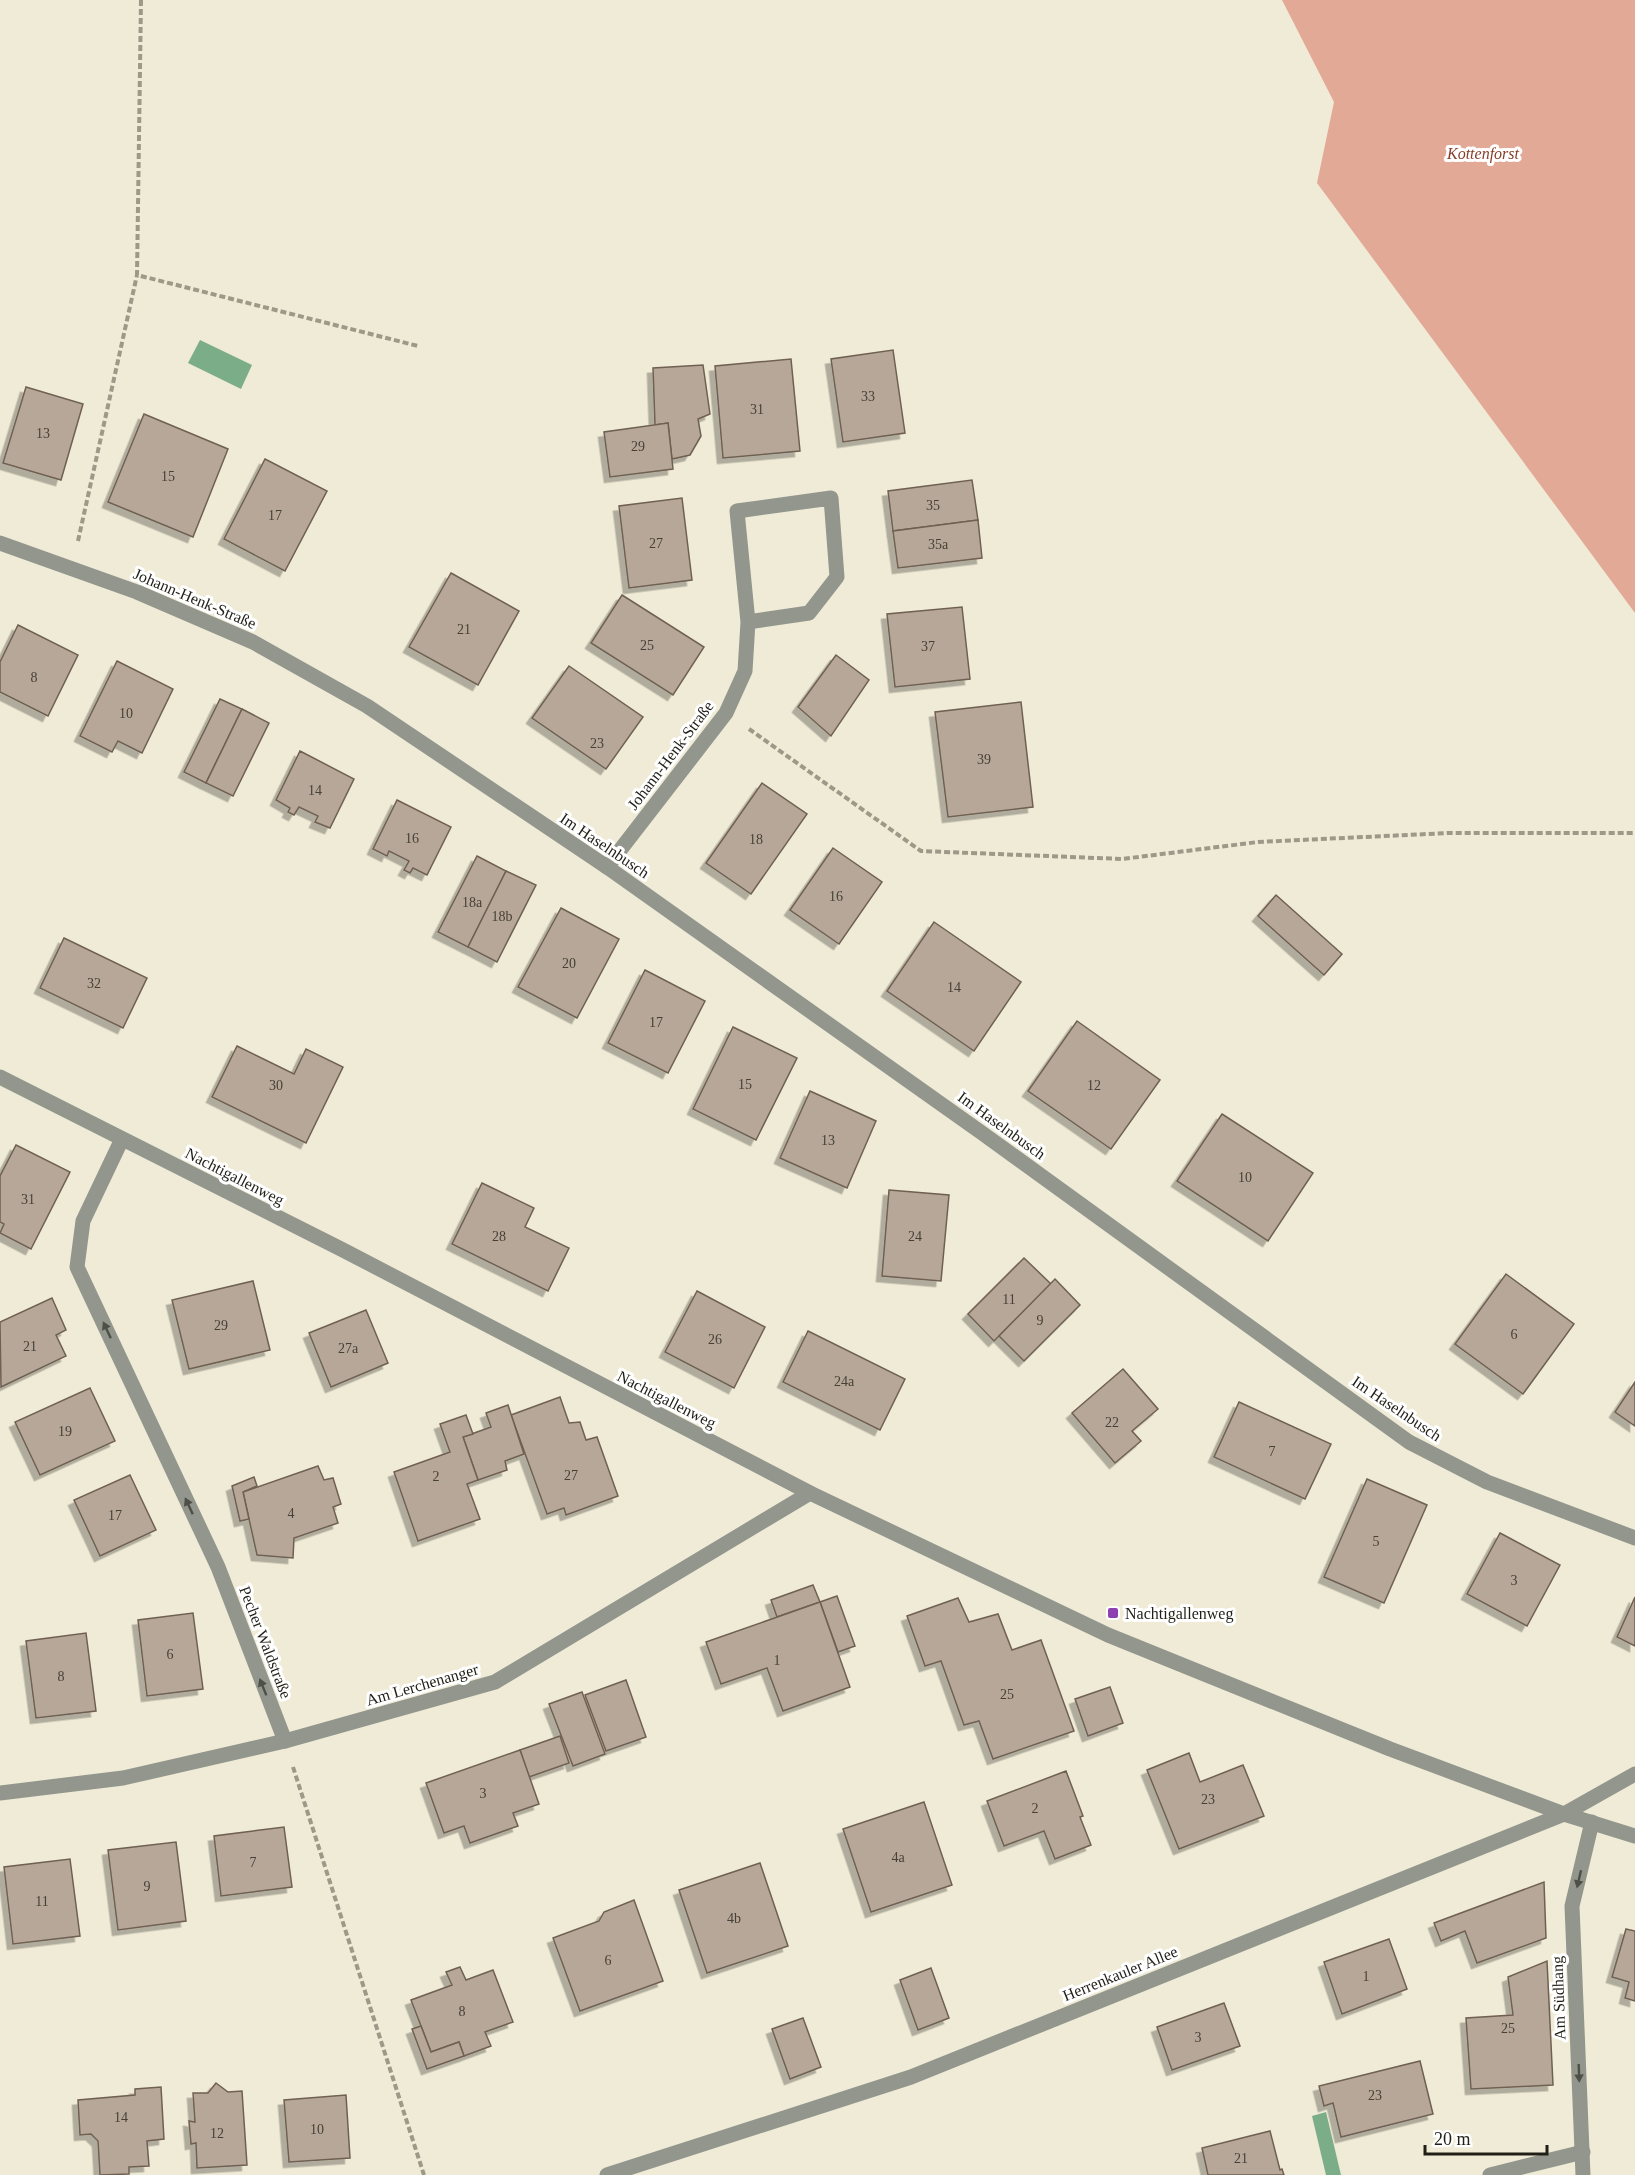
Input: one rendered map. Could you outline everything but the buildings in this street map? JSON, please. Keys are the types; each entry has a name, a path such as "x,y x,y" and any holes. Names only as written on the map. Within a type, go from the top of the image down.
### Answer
{"street":[{"name":"Johann-Henk-Straße","path":"607,867 726,713 745,671 748,622 738,511 831,498 837,577 809,613 748,622"},
{"name":"Johann-Henk-Straße","path":"0,543 137,592 253,642 367,706"},
{"name":"Im Haselnbusch","path":"367,706 607,867 982,1133 1409,1442 1487,1482 1635,1538"},
{"name":"Nachtigallenweg","path":"0,1077 343,1250 810,1493 1108,1635 1390,1749 1564,1814 1635,1836"},
{"name":"Pecher Waldstraße","path":"122,1139 83,1221 77,1267 218,1567 285,1741"},
{"name":"Am Lerchenanger","path":"0,1792 123,1778 285,1741 495,1682 810,1493"},
{"name":"Herrenkauler Allee","path":"607,2175 911,2078 1564,1814 1635,1774"},
{"name":"Am Südhang","path":"1583,2175 1572,1906 1592,1822"},
{"path":"1490,2175 1582,2152"}],"path":[{"path":"72,567 137,275 141,0"},
{"path":"137,275 418,346"},
{"path":"726,713 921,851 1122,859 1258,842 1449,833 1635,832"},
{"path":"285,1741 424,2175"}],"green space":[{"name":"Kottenforst","path":"1282,0 1635,0 1635,613 1317,183 1334,102"}],"shaded area":[{"path":"200,340 252,365 241,389 188,363"},
{"path":"1326,2112 1341,2175 1326,2175 1312,2116"}],"place":[{"name":"Nachtigallenweg","path":"1113,1613"}]}
